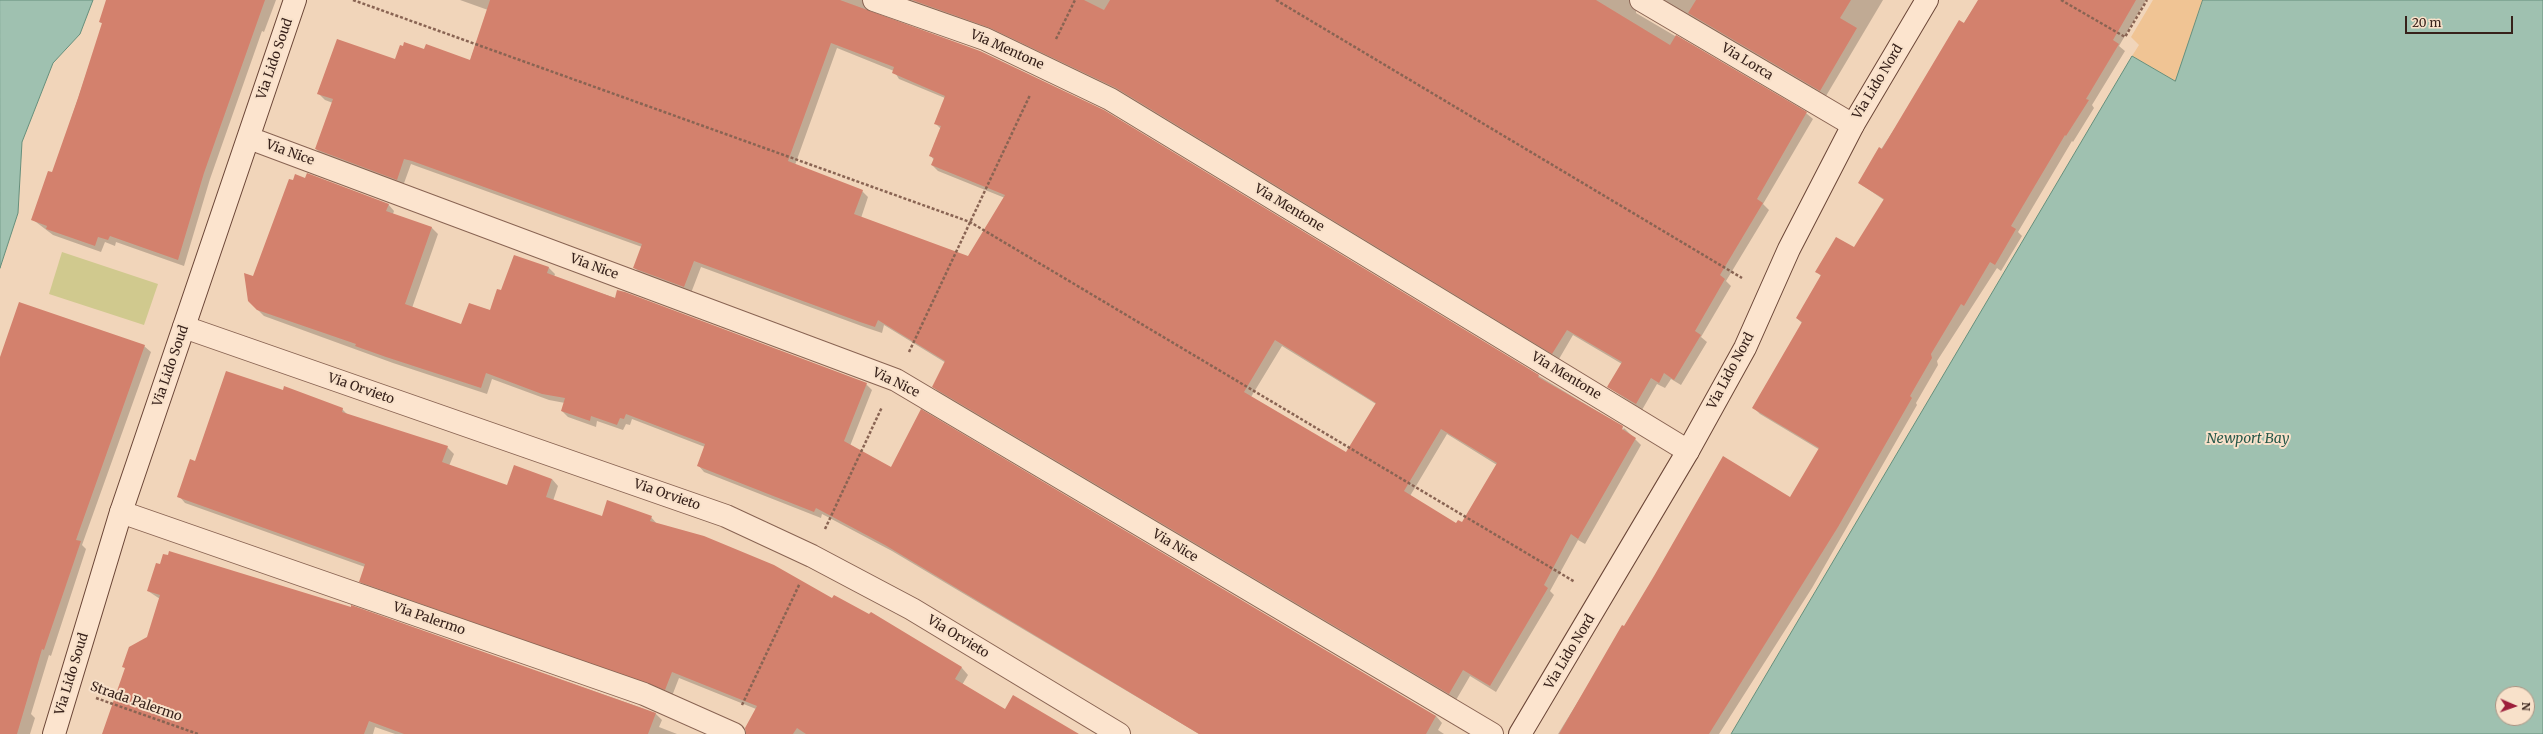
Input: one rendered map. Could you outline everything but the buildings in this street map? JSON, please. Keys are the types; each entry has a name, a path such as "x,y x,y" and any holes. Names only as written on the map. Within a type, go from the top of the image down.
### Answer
{"street":[{"name":"Via Lido Soud","path":"54,734 121,512 295,0"},
{"name":"Via Mentone","path":"874,0 985,39 1110,99 1688,451"},
{"name":"Via Lorca","path":"1641,0 1853,125"},
{"name":"Via Lido Nord","path":"1520,734 1602,599 1688,451 1745,348 1789,249 1853,125 1927,0"},
{"name":"Via Nice","path":"249,138 896,380 1492,734"},
{"name":"Via Orvieto","path":"184,327 726,516 812,556 912,608 1118,734"},
{"name":"Via Palermo","path":"121,512 644,694 734,734"}],"path":[{"path":"353,0 970,222 1602,599"},
{"path":"1276,0 1768,294"},
{"path":"2061,0 2125,38 2148,0"},
{"name":"Strada Palermo","path":"67,688 198,734"}],"shaded area":[{"path":"62,252 158,284 144,325 49,294"}],"sand":[{"path":"2153,0 2203,0 2175,81 2132,56 2139,45 2131,37"}],"water":[{"path":"0,0 93,0 80,34 53,63 22,142 18,213 0,268"},
{"name":"Newport Bay","path":"2203,0 2543,0 2543,734 1731,734 2132,56 2175,81"}]}
